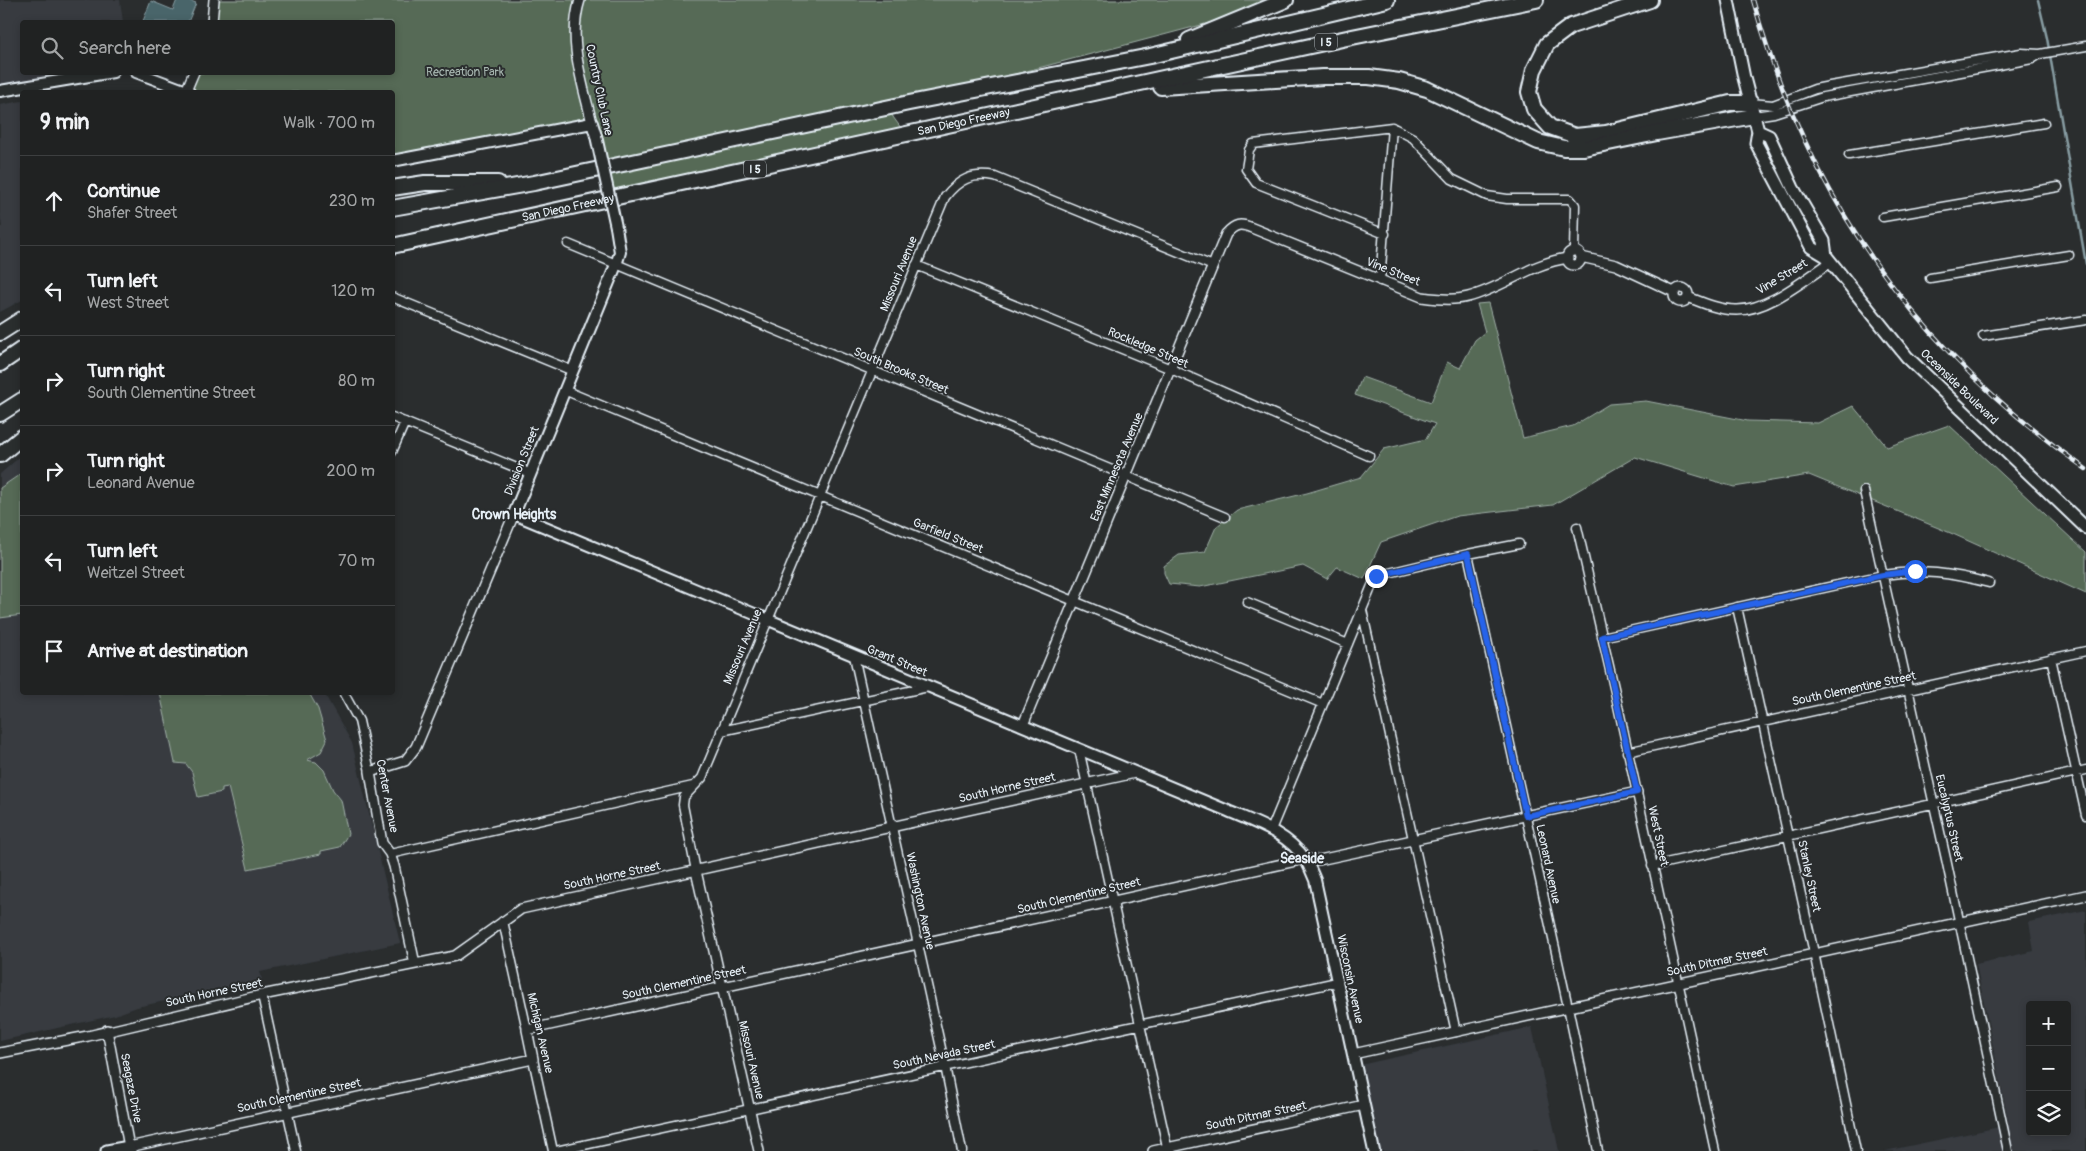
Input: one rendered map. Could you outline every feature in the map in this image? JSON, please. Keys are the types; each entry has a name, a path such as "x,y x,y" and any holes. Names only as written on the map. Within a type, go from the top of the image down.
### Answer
{"highway":[{"path":"1150,56 1286,0"},
{"name":"I 5","path":"395,207 534,183 909,103 1150,56 1386,0"},
{"name":"San Diego Freeway","path":"395,245 1347,38 1536,0"},
{"path":"1650,0 1571,26 1547,44 1534,70 1529,92 1534,110 1550,127 1575,136 1606,133 1730,103 1752,109"},
{"path":"1118,89 1323,77 1369,77 1400,81 1427,89 1538,142 1564,148 1584,148 1658,133 1752,109"},
{"path":"395,187 425,182 534,183"},
{"path":"0,333 20,320"},
{"path":"0,364 20,350"},
{"path":"0,414 20,401"},
{"path":"0,455 20,440"}],"main road":[{"name":"Oceanside Boulevard","path":"1728,0 1758,131 1769,136 1801,202 1824,241 1828,259 1907,357 2086,528"},
{"path":"0,91 95,75"},
{"path":"144,75 183,90"},
{"name":"Country Club Lane","path":"592,123 607,184"},
{"path":"395,160 592,123"},
{"name":"Division Street","path":"514,514 620,252 607,184"},
{"name":"Grant Street","path":"514,514 1271,830"},
{"name":"Wisconsin Avenue","path":"1271,830 1288,840 1305,859 1315,880 1374,1151"}],"street":[{"path":"212,20 214,0"},
{"name":"Country Club Lane","path":"580,0 576,18 575,47 592,123"},
{"path":"1752,109 1773,105 1815,89 2021,53 2040,54 2086,46"},
{"path":"1752,109 1774,113 1823,96 2032,60 2040,54"},
{"path":"189,90 193,75"},
{"path":"1849,155 2044,123"},
{"path":"1380,281 1392,127"},
{"path":"1385,234 1256,183 1246,169 1248,150 1253,144 1392,127 1413,138 1452,179 1467,188 1487,196 1507,199 1570,199 1575,205 1571,254"},
{"name":"Missouri Avenue","path":"758,1151 696,870 683,805 684,797 702,778 945,197 954,186 969,176 995,177 1213,266"},
{"path":"1883,217 2058,187"},
{"name":"Vine Street","path":"1241,224 1422,297 1445,300 1467,298 1542,264 1571,254"},
{"name":"East Minnesota Avenue","path":"1023,726 1226,234 1233,226 1241,224"},
{"name":"South Brooks Street","path":"568,244 1225,517"},
{"name":"Vine Street","path":"1571,254 1569,262 1579,263 1581,257 1616,265 1674,292 1683,288 1688,293 1688,297 1724,309 1747,309 1771,301 1828,259"},
{"path":"1930,278 2069,255"},
{"name":"Rockledge Street","path":"916,265 1171,369 1369,456"},
{"path":"395,298 573,371"},
{"path":"1983,336 2086,320"},
{"name":"Garfield Street","path":"564,390 1324,704"},
{"path":"395,418 529,473"},
{"path":"395,445 405,422"},
{"name":"Eucalyptus Street","path":"1864,492 1960,922 2008,1151"},
{"name":"Division Street","path":"370,772 405,761 416,747 514,514"},
{"name":"West Street","path":"1577,527 1715,1151"},
{"path":"1271,830 1376,576 1519,544"},
{"name":"Leonard Avenue","path":"1468,554 1598,1151"},
{"path":"1602,637 1883,575 1928,571 1989,583"},
{"path":"1247,602 1348,644"},
{"name":"Stanley Street","path":"1737,607 1856,1151"},
{"path":"1362,610 1456,1032"},
{"name":"South Clementine Street","path":"1627,752 2086,651"},
{"name":"Washington Avenue","path":"854,656 945,1066 962,1151"},
{"path":"2051,658 2086,815"},
{"path":"721,731 928,687"},
{"name":"Center Avenue","path":"345,695 359,721 382,843 390,854 415,964"},
{"path":"1079,750 1167,1149"},
{"path":"1652,866 2086,770"},
{"name":"South Horne Street","path":"0,1053 455,956 521,908 1135,773"},
{"path":"390,854 696,786"},
{"name":"South Clementine Street","path":"527,1030 1305,859 1320,860 1637,792"},
{"name":"South Ditmar Street","path":"1353,1054 2086,895"},
{"name":"Michigan Avenue","path":"503,921 554,1151"},
{"name":"South Nevada Street","path":"554,1151 1337,982"},
{"path":"262,996 296,1151"},
{"name":"Seagaze Drive","path":"107,1030 120,1150"},
{"name":"South Clementine Street","path":"120,1150 288,1111 533,1059"},
{"name":"South Ditmar Street","path":"1152,1151 1364,1105"}],"shaded area":[{"path":"0,0 120,0 123,20 20,20 20,75 83,75 0,86"},
{"path":"20,101 20,301 0,312 0,227 2,227 0,213 0,105"},
{"path":"20,457 20,695 325,695 352,743 400,943 260,972 262,980 137,1007 115,1015 0,1041 0,474"},
{"path":"2086,910 2086,1151 1885,1151 2009,1125 1976,964 2034,951 2029,922"},
{"path":"1532,1027 1559,1151 1379,1151 1360,1065"}],"green space":[{"name":"Recreation Park","path":"217,0 1283,0 1243,14 890,107 893,117 909,139 613,201 599,138 587,126 395,159 395,90 194,90 188,88 193,75 395,75 395,20 215,20"},
{"path":"1488,303 1523,438 1573,426 1609,404 1646,401 1748,421 1818,423 1853,406 1887,447 1949,425 2086,552 2086,594 1953,534 1809,475 1734,487 1635,457 1553,505 1457,516 1381,542 1364,579 1337,567 1327,579 1303,566 1200,587 1169,584 1164,573 1164,566 1179,555 1205,552 1216,527 1237,510 1307,493 1361,477 1384,449 1426,439 1435,424 1355,395 1362,377 1431,402 1447,362 1460,368 1475,340 1485,332 1477,304"},
{"path":"20,474 20,615 0,618 0,488"},
{"path":"160,695 310,695 318,709 327,740 321,752 307,760 316,762 324,770 333,790 341,800 348,834 340,847 321,851 321,854 248,869 228,787 222,788 222,792 198,797 192,772 186,764 175,763"}],"water":[{"path":"177,0 188,0 196,3 189,20 143,20 151,1 173,10"}],"waterway":[{"path":"2038,0 2047,38 2086,264"}],"railway":[{"path":"1753,0 1776,72 1804,140 1838,204 1877,264 1921,321 1970,374 2025,423 2086,469"}],"district":[{"name":"Crown Heights","path":"514,514"},
{"name":"Seaside","path":"1302,858"}],"route":[{"path":"1376,576 1468,554 1526,816 1637,792 1602,637 1883,575 1915,571"}]}
